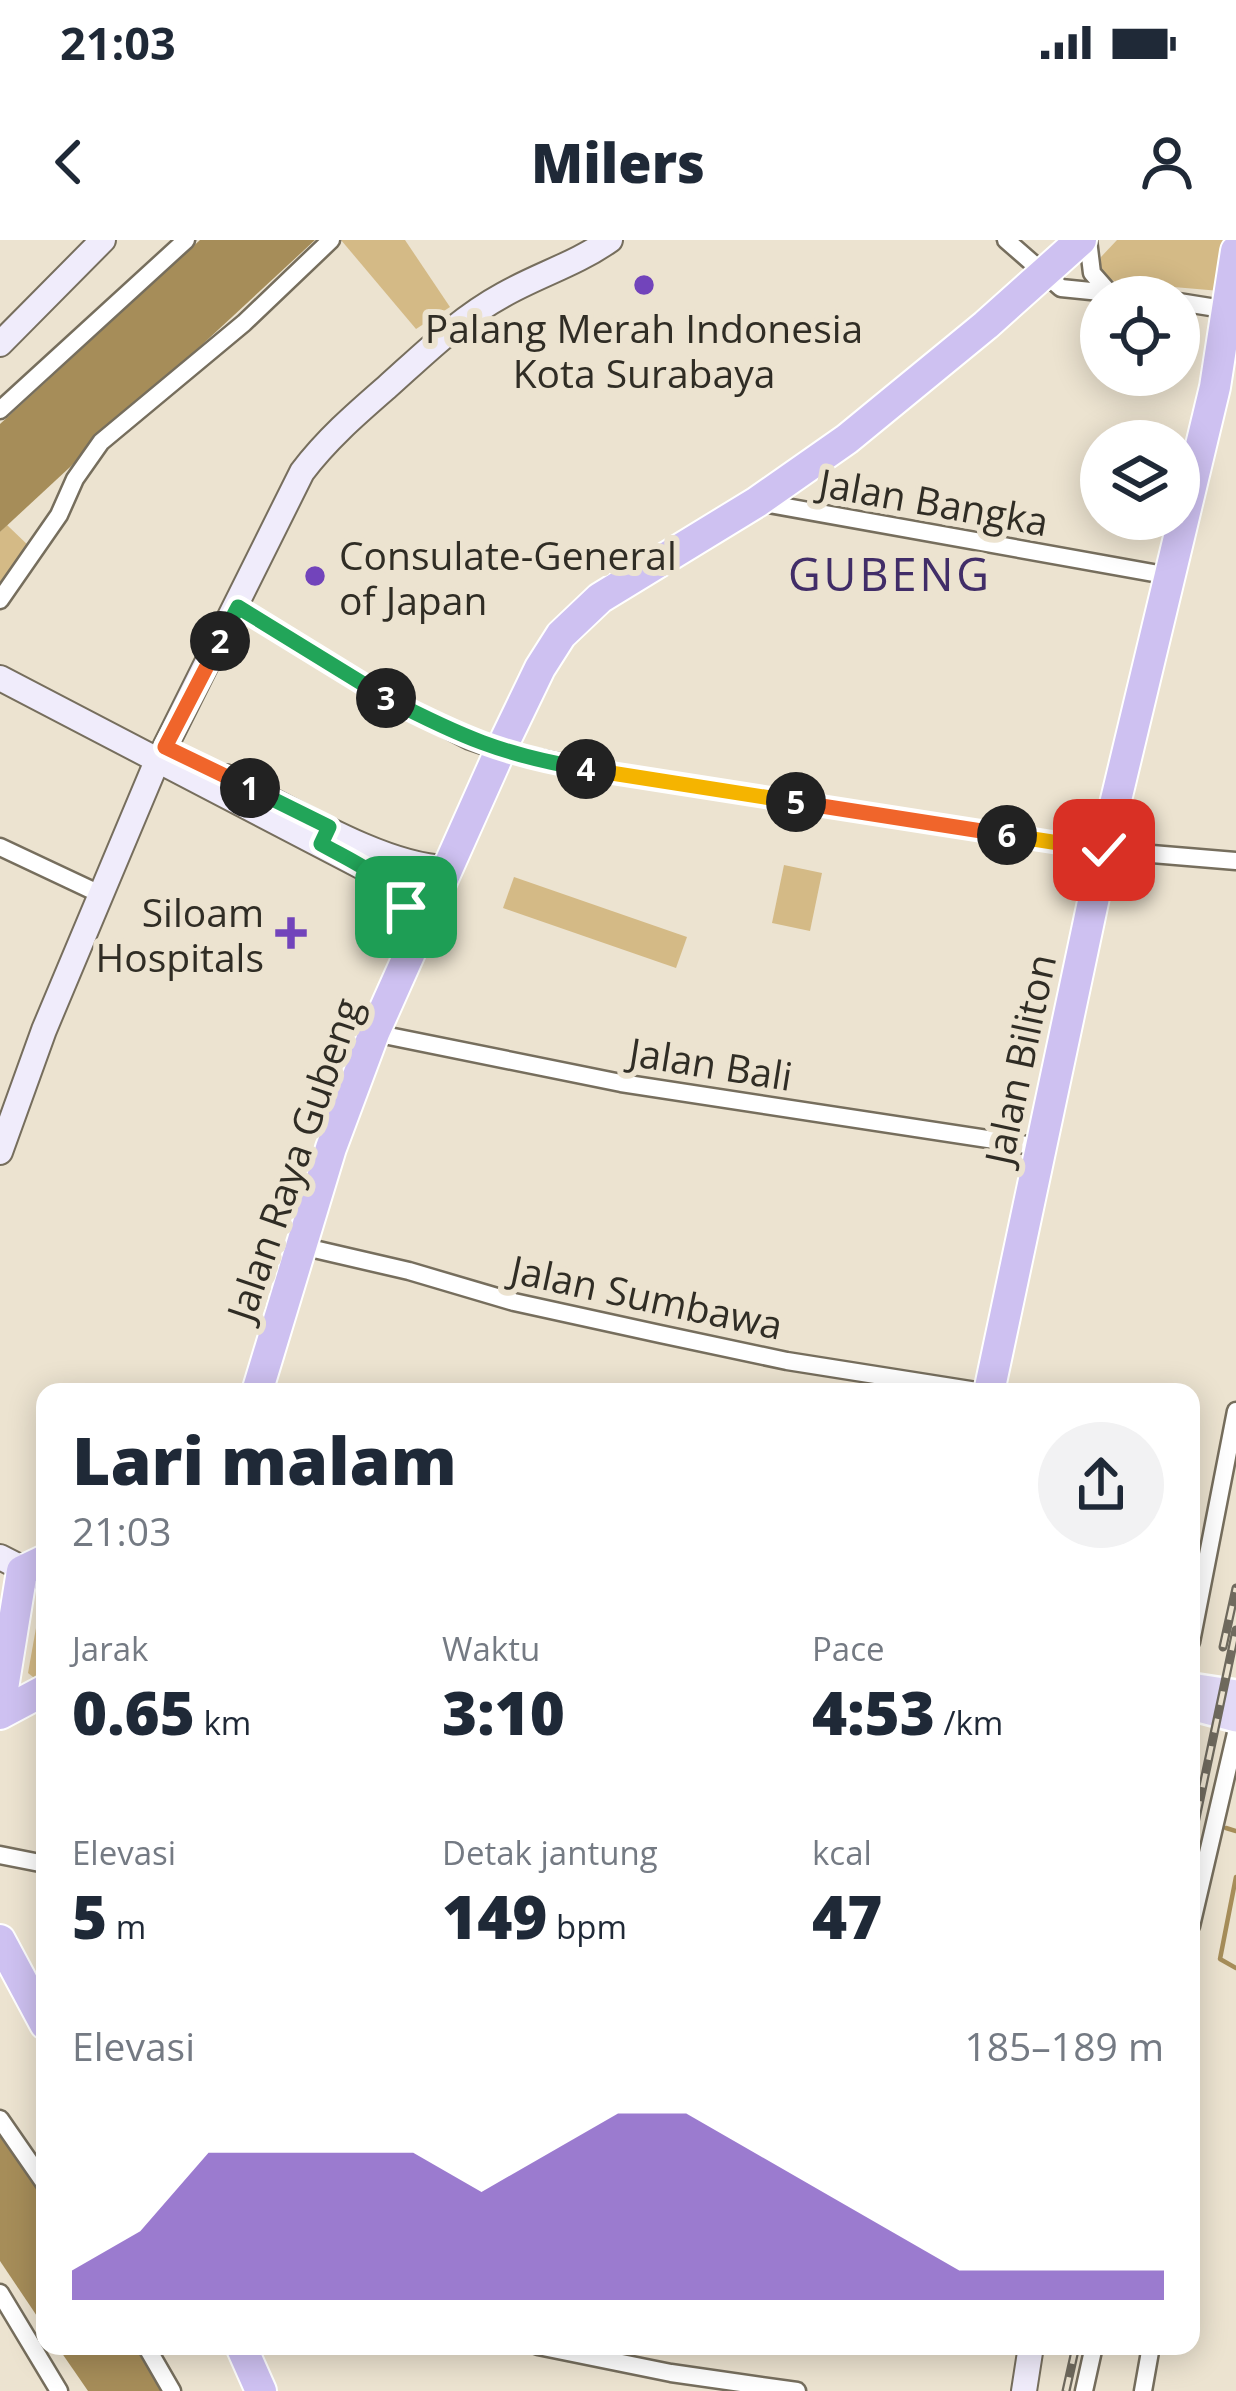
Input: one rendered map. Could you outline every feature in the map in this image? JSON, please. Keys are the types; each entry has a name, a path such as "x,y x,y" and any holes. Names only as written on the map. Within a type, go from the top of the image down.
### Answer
{"highway":[{"name":"Jalan Raya Gubeng","path":"259,1383 331,1148 374,1033 500,751 561,635 583,613 847,439 1084,240"},
{"name":"Jalan Biliton","path":"988,1383 1104,850 1232,310 1236,250"},
{"path":"25,1578 3,1653 0,1710 36,1694"},
{"path":"0,1940 36,2004"},
{"path":"245,2355 261,2391"}],"main road":[{"path":"1200,1688 1236,1694"},
{"path":"1200,1708 1236,1718"}],"street":[{"path":"0,344 104,240"},
{"path":"0,410 186,240"},
{"path":"0,600 59,515 75,479 101,442 244,323 331,240"},
{"path":"0,1152 36,1050 161,754 302,472 324,442 434,343 505,293 569,265 610,240"},
{"path":"1006,240 1061,288 1080,289"},
{"path":"1084,240 1094,276"},
{"path":"1200,305 1232,310"},
{"name":"Jalan Bangka","path":"757,502 1170,576"},
{"path":"238,607 370,689 468,740 500,751 1104,850 1236,861"},
{"path":"0,661 161,754"},
{"path":"0,678 325,836 408,864 446,868"},
{"path":"325,836 394,889 417,932"},
{"path":"0,847 100,894"},
{"name":"Jalan Bali","path":"374,1033 621,1083 1040,1147"},
{"name":"Jalan Sumbawa","path":"301,1246 514,1302 787,1361 928,1383"},
{"path":"1200,1596 1236,1412"},
{"path":"1200,1887 1236,1733"},
{"path":"0,1855 36,1862"},
{"path":"0,2119 36,2171"},
{"path":"0,2293 36,2353"},
{"path":"37,2355 59,2391"},
{"path":"151,2355 172,2391"},
{"path":"571,2355 671,2382 797,2391"},
{"path":"1024,2391 1030,2355"},
{"path":"1084,2391 1092,2355"},
{"path":"1143,2391 1149,2355"}],"shaded area":[{"path":"200,240 315,240 0,532 0,424"},
{"path":"341,240 405,240 450,307 416,329"},
{"path":"1117,240 1230,240 1220,291 1200,289 1200,276 1106,276 1101,257"},
{"path":"7,525 32,549 0,587 0,532"},
{"path":"784,865 822,873 810,931 772,923"},
{"path":"514,877 687,937 676,968 503,908"},
{"path":"36,1628 36,1679 28,1673"},
{"path":"0,2136 36,2187 36,2315 0,2261"},
{"path":"63,2355 145,2355 165,2391 88,2391"}],"waterway":[{"path":"1226,1828 1236,1831"},
{"path":"1236,1877 1220,1959 1236,1968"}],"railway":[{"path":"1223,1647 1236,1588"},
{"path":"1200,1800 1236,1630"},
{"path":"1066,2391 1074,2355"}],"place":[{"name":"Palang Merah Indonesia Kota Surabaya","path":"644,285"},
{"name":"Consulate-General of Japan","path":"315,576"},
{"name":"Siloam Hospitals","path":"291,933"}],"district":[{"name":"GUBENG","path":"890,573"}],"route":[{"path":"406,907 378,875 321,844 329,827 165,747 238,607 370,689 468,740 500,751 556,764 1104,850"}]}
